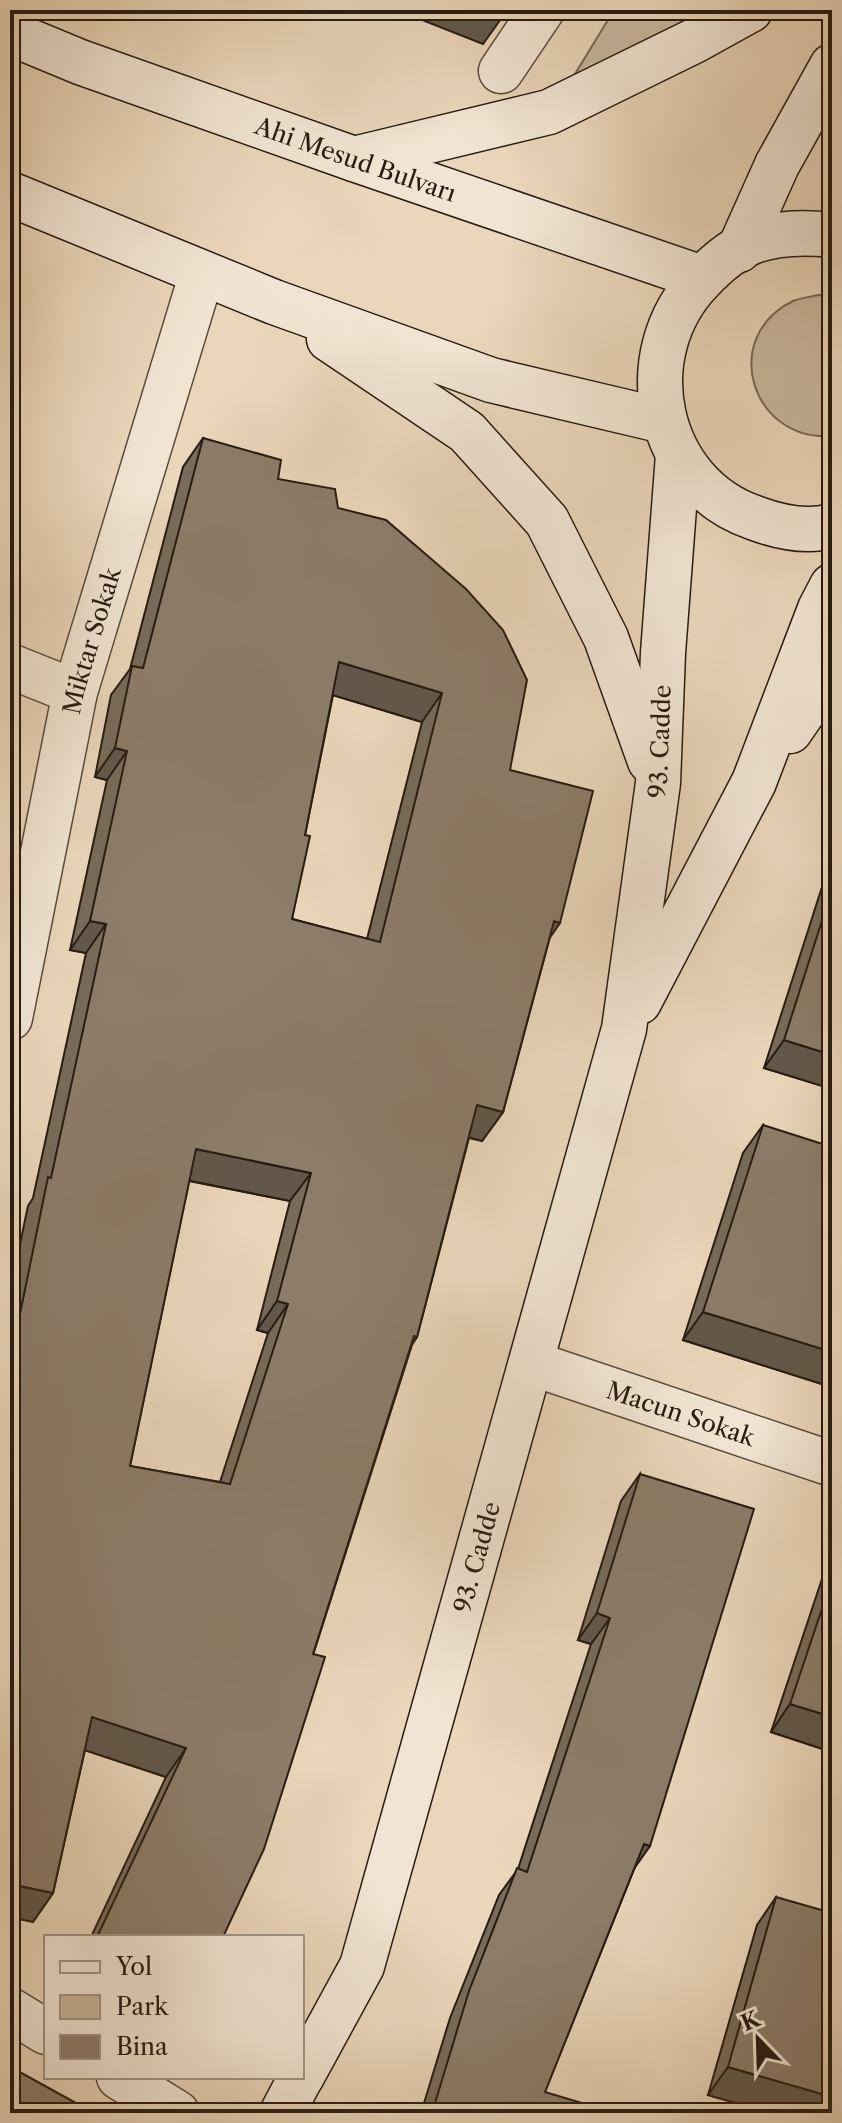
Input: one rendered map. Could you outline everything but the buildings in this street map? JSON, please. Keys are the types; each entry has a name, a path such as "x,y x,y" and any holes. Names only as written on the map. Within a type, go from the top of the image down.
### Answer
{"main road":[{"path":"501,71 542,10"},
{"path":"354,159 549,112 750,10"},
{"name":"Ahi Mesud Bulvarı","path":"10,33 80,62 702,278"},
{"path":"739,250 777,165 832,66"},
{"path":"10,194 274,302 491,380 671,438 705,489 740,513 781,527 832,526"},
{"name":"93. Cadde","path":"304,2072 362,1966 624,1029 658,783 671,438 658,377 666,334 685,295 716,263 754,241 797,232 832,235"},
{"name":"Miktar Sokak","path":"10,1018 75,692 202,273"},
{"path":"274,302 467,432 547,521 606,638 658,783"},
{"name":"93. Cadde","path":"624,1029 754,782 820,609 832,586"},
{"path":"10,666 75,692"},
{"path":"754,782 821,686 832,675"},
{"name":"Macun Sokak","path":"531,1363 832,1464"},
{"path":"10,2010 44,2031"},
{"path":"122,2079 177,2113"},
{"name":"93. Cadde","path":"282,2113 300,2079"}],"green space":[{"path":"614,10 704,10 651,41 572,79"},
{"path":"818,295 832,296 832,436 804,433 781,422 765,405 754,384 751,361 756,338 770,317 793,301"}]}
